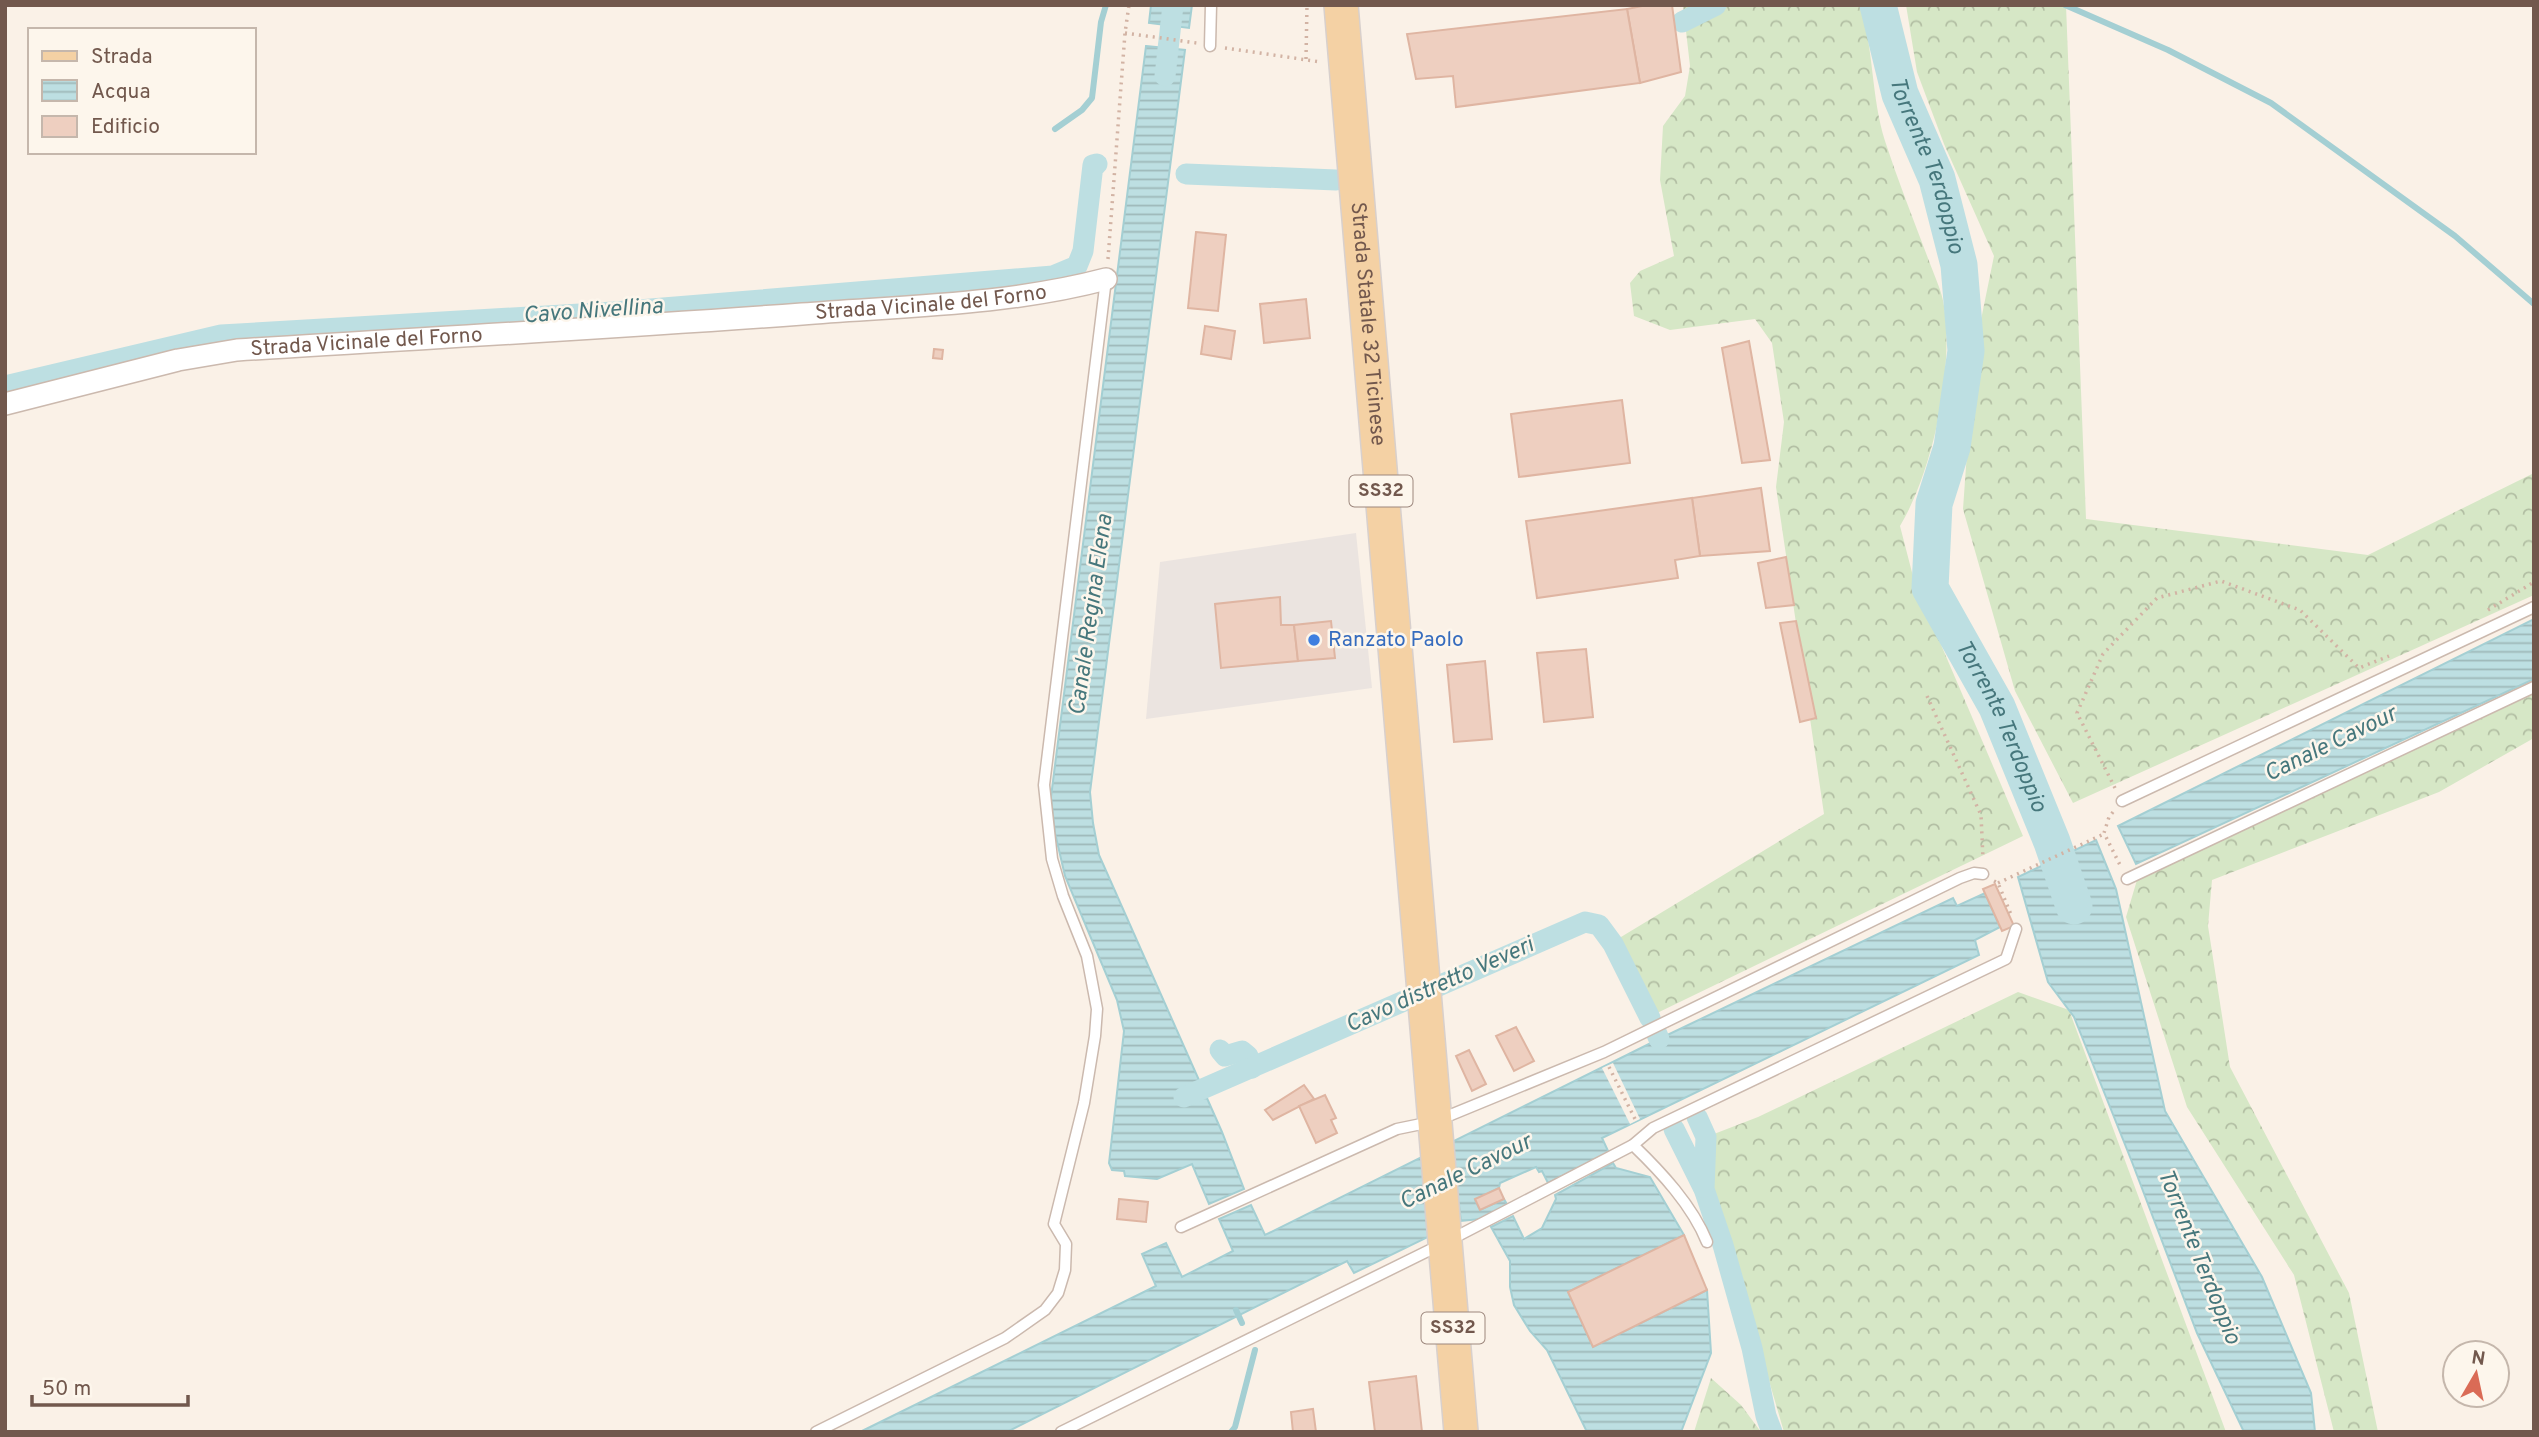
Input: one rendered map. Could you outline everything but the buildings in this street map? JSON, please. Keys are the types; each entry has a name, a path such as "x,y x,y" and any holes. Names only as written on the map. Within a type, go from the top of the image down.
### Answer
{"main road":[{"name":"Strada Statale 32 Ticinese","path":"1340,5 1437,1131"},
{"name":"SS32","path":"1437,1131 1461,1432"}],"street":[{"name":"Strada Vicinale del Forno","path":"5,404 178,360 237,350 996,299 1077,287 1106,279"}],"lane":[{"path":"1210,46 1211,5"},
{"path":"816,1432 1005,1338 1045,1310 1058,1293 1065,1270 1066,1244 1054,1224 1084,1103 1097,1009 1087,957 1052,859 1044,785 1106,279"},
{"path":"2122,801 2534,607"},
{"path":"2127,879 2534,687"},
{"path":"1181,1227 1397,1129 1437,1131 1960,878 1974,873 1983,874"},
{"path":"1061,1432 1446,1234 1633,1145 1653,1128 2006,959 2016,929"},
{"path":"1633,1145 1653,1164 1683,1201 1702,1229 1707,1242"}],"path":[{"path":"1106,279 1129,5"},
{"path":"1306,60 1307,5"},
{"path":"1125,33 1187,40"},
{"path":"1210,46 1344,64"},
{"path":"2127,879 2104,833 2109,817 2122,801 2077,713 2103,654 2157,598 2221,581 2300,610 2359,668 2395,653"},
{"path":"2478,615 2534,582"},
{"path":"1927,695 1981,815 1983,874"},
{"path":"2016,929 1998,883 2104,833"},
{"path":"1608,1065 1636,1121"}],"shaded area":[{"path":"1356,533 1372,688 1146,719 1160,562"}],"green space":[{"path":"1683,5 1860,5 1868,38 1880,124 1940,289 1946,332 1943,389 1931,449 1912,503 1900,526 1915,584 2023,836 1655,1014 1616,940 1824,814 1776,487 1784,422 1772,343 1755,319 1670,330 1634,316 1630,283 1640,271 1674,256 1660,180 1663,126 1685,96 1690,66"},
{"path":"1906,5 2066,5 2086,519 2368,555 2534,473 2534,595 2073,803 2015,691 1963,509 1974,354 1994,256 1944,144 1917,72"},
{"path":"2534,691 2534,738 2439,792 2212,880 2208,926 2230,1067 2349,1293 2378,1432 2334,1432 2294,1275 2187,1107 2126,917 2137,880"},
{"path":"2018,992 2069,1010 2226,1432 1784,1432 1712,1186 1714,1134 1758,1117"},
{"path":"1711,1378 1741,1405 1761,1432 1694,1432"}],"water":[{"path":"1151,5 1192,5 1189,28 1149,23"},
{"path":"1146,46 1185,50 1090,792 1099,855 1222,1132 1244,1189 1209,1204 1192,1164 1157,1179 1125,1176 1124,1171 1112,1170 1109,1163 1124,1031 1117,1000 1065,876 1055,833 1051,797"},
{"name":"Canale Cavour","path":"2534,619 2534,679 2136,864 2118,826"},
{"path":"2096,840 2116,889 2165,1111 2262,1277 2311,1393 2315,1432 2244,1432 2197,1333 2074,1017 2048,982 2018,877"},
{"name":"Canale Cavour","path":"1985,893 2000,927 1975,940 1979,955 1602,1138 1609,1153 1548,1183 1542,1171 1539,1172 1536,1167 1500,1183 1499,1188 1475,1200 1480,1210 1504,1199 1508,1206 1480,1219 1461,1221 1459,1205 1429,1218 1430,1236 1354,1273 1347,1261 1007,1432 860,1432 1156,1286 1142,1254 1166,1243 1182,1277 1233,1251 1219,1219 1251,1205 1265,1235 1659,1039 1953,898 1957,906"},
{"path":"1613,1163 1616,1168 1650,1177 1684,1235 1568,1292 1593,1347 1707,1290 1711,1353 1681,1432 1587,1432 1547,1350 1530,1331 1514,1305 1510,1287 1510,1261 1491,1227 1513,1216 1524,1239 1542,1228 1556,1199 1555,1195"}],"pier":[{"path":"1613,1063 1640,1119 1630,1124 1602,1068"}],"waterway":[{"path":"1055,129 1082,110 1092,98 1101,22 1106,5"},
{"name":"Canale Regina Elena","path":"1165,76 1173,5"},
{"path":"1682,22 1716,5"},
{"name":"Torrente Terdoppio","path":"1878,5 1900,94 1937,179 1959,265 1966,351 1952,447 1934,504 1930,588 1997,707 2052,842 2074,906"},
{"path":"2065,5 2168,50 2271,103 2455,236 2534,304"},
{"name":"Cavo Nivellina","path":"5,386 221,335 614,312 1053,276 1077,266 1083,251 1093,165 1097,164"},
{"path":"1186,174 1336,180"},
{"name":"Cavo distretto Veveri","path":"1184,1097 1585,922 1599,925 1613,944 1650,1018"},
{"name":"Cavo distretto Veveri","path":"1656,1032 1659,1039"},
{"name":"Cavo Nivellina","path":"1220,1050 1225,1056 1242,1051 1248,1056 1252,1068"},
{"name":"Cavo distretto Veveri","path":"1697,1117 1706,1137 1704,1189 1752,1348 1766,1416 1772,1432"},
{"path":"1674,1129 1703,1187"},
{"path":"1236,1310 1242,1323"},
{"path":"1231,1432 1235,1427 1255,1350"}],"place":[{"name":"Ranzato Paolo","path":"1314,640"}]}
